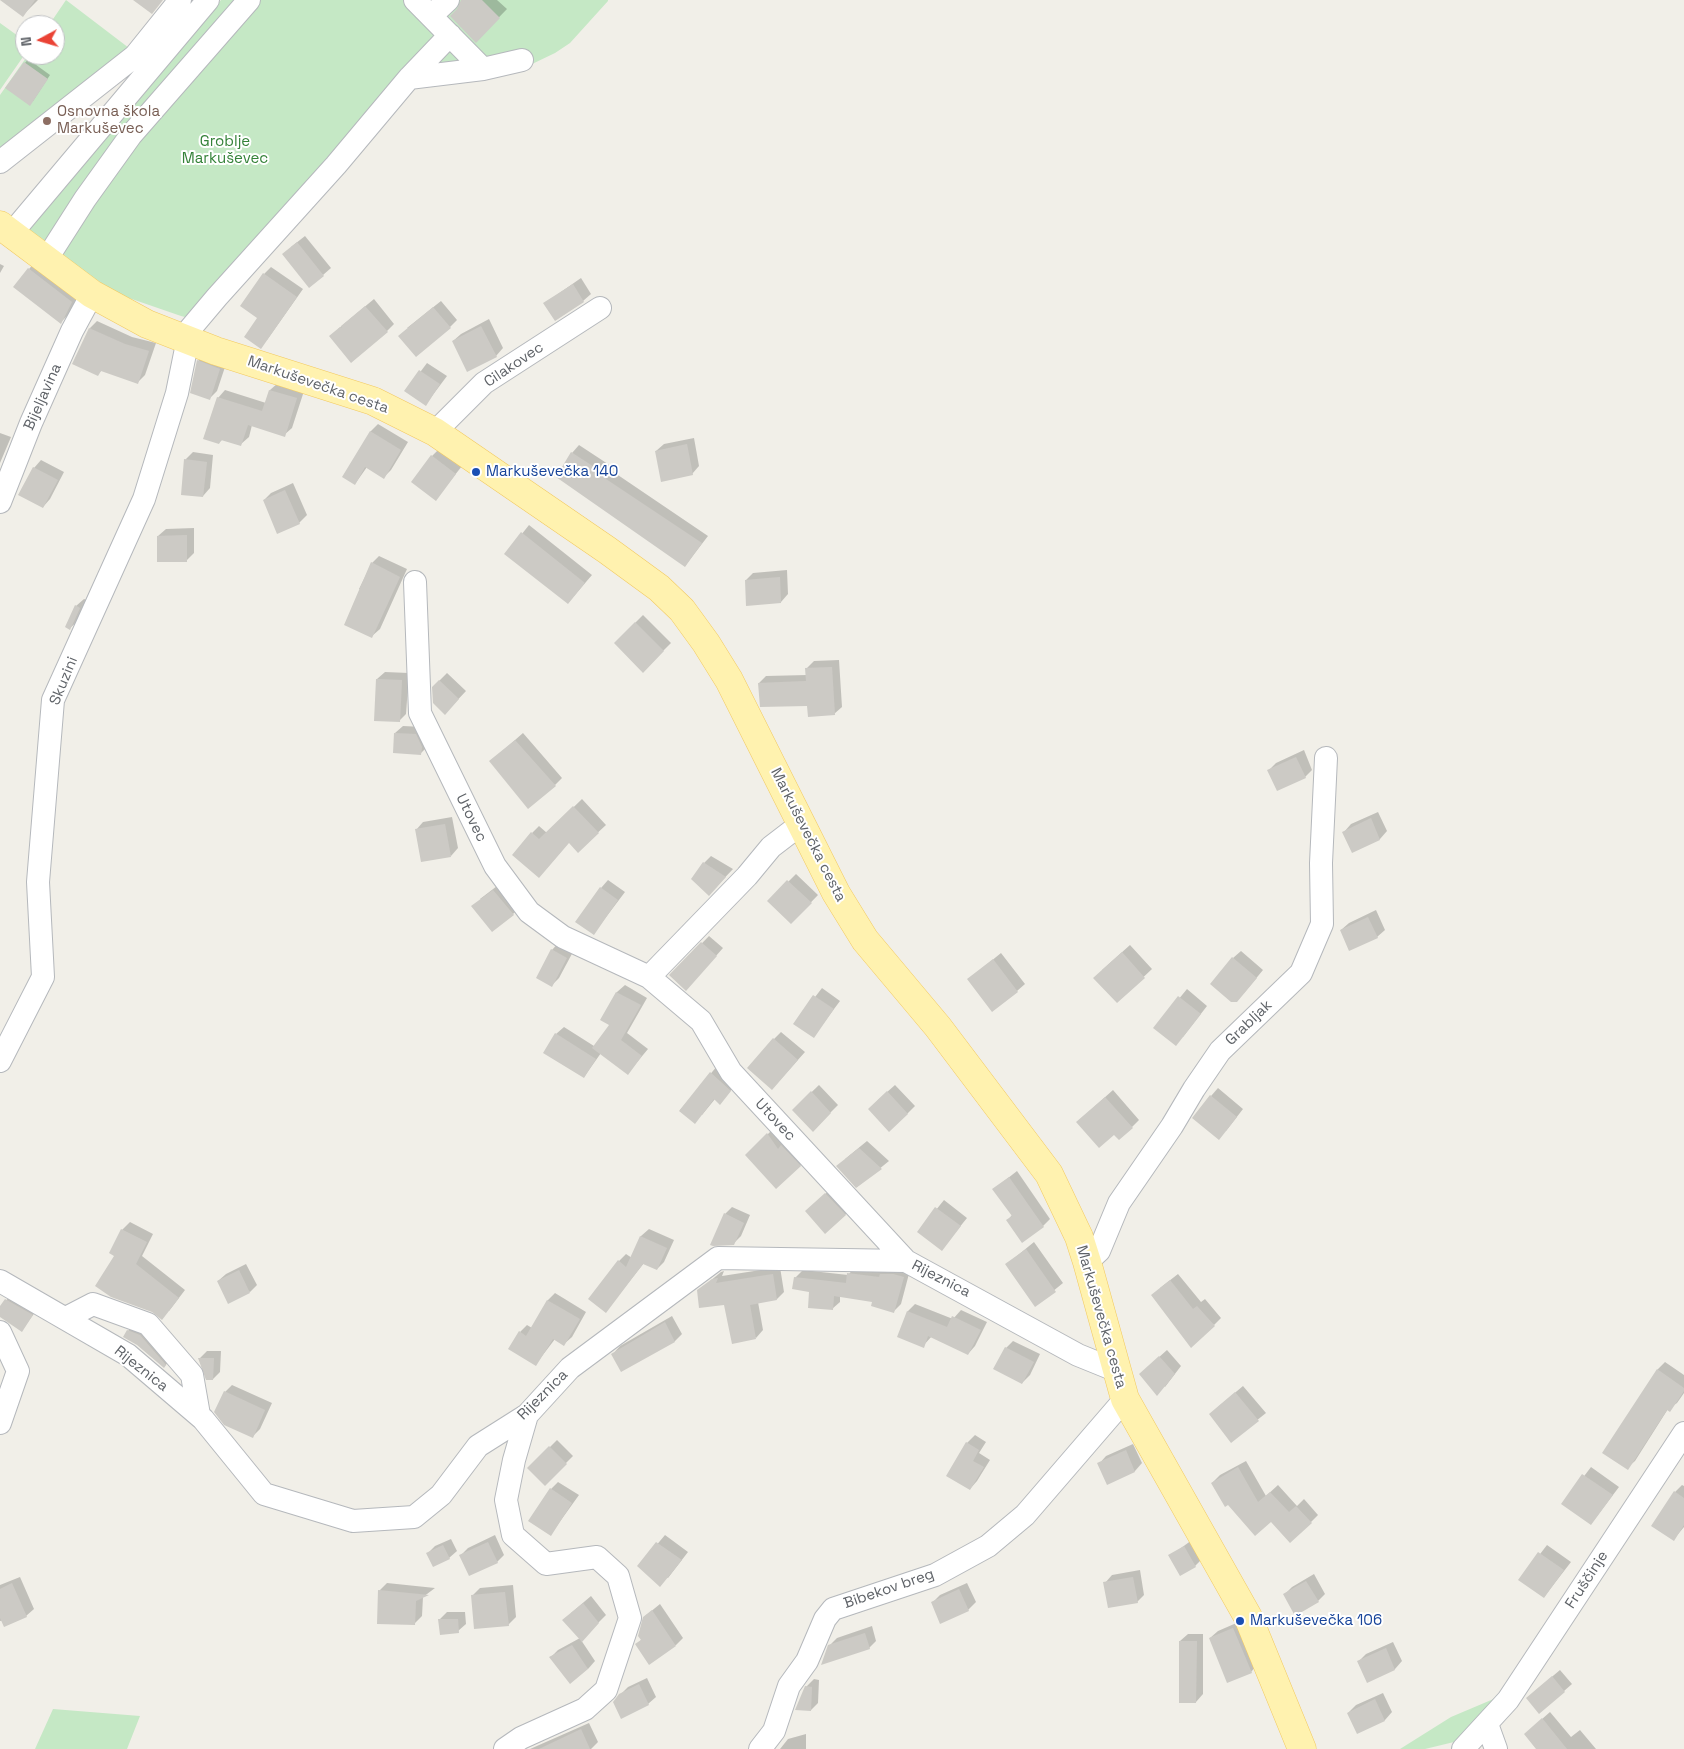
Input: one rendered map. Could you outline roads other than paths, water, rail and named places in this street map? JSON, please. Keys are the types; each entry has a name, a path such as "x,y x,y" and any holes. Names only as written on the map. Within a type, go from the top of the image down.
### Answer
{"main road":[{"name":"Markuševečka cesta","path":"6,230 92,294 148,324 187,340 373,401 435,432 607,550 659,588 682,610 706,643 729,680 836,893 866,940 938,1027 1049,1174 1079,1237 1088,1262 1115,1370 1125,1399 1248,1617 1302,1749"}],"street":[{"path":"0,162 135,56 180,0"},
{"path":"6,230 208,0"},
{"path":"46,260 84,199 131,135 249,0"},
{"path":"415,0 483,69"},
{"path":"431,16 448,0"},
{"path":"187,340 190,329 197,320 283,226 409,78 450,35"},
{"path":"409,78 483,69 522,60"},
{"name":"Bijeljavina","path":"0,502 31,423 72,331 92,294"},
{"name":"Cilakovec","path":"435,432 484,383 600,308"},
{"name":"Skuzini","path":"0,1061 43,977 38,882 53,700 144,498 177,393 184,366 187,340"},
{"name":"Utovec","path":"415,582 420,713 495,866 529,912 563,937 649,977 701,1021 731,1072 906,1261"},
{"name":"Grabljak","path":"1088,1262 1099,1251 1119,1203 1172,1126 1194,1088 1220,1051 1301,973 1322,924 1321,863 1326,758"},
{"path":"649,977 747,876 771,847 801,824"},
{"name":"Rijeznica","path":"0,1281 128,1355 198,1415 264,1494 353,1521 414,1517 441,1494 478,1446 527,1415 570,1368 718,1258 906,1261 1078,1355 1115,1370"},
{"path":"66,1318 93,1304 148,1324 192,1375 198,1415"},
{"path":"0,1332 18,1371 0,1423"},
{"name":"Bibekov breg","path":"760,1749 774,1731 789,1686 807,1661 825,1619 833,1610 935,1575 988,1546 1025,1515 1125,1399"},
{"path":"505,1749 521,1738 585,1709 606,1690 630,1618 618,1576 597,1557 546,1564 513,1534 506,1500 514,1460 527,1415"},
{"name":"Fruščinje","path":"1463,1749 1508,1700 1684,1433"},
{"path":"1487,1724 1496,1749"}],"place":[{"name":"Osnovna škola Markuševec","path":"47,121"},
{"name":"Markuševečka 140","path":"476,472"},
{"name":"Markuševečka 106","path":"1240,1621"}],"park label":[{"name":"Groblje Markuševec","path":"225,150"}]}
